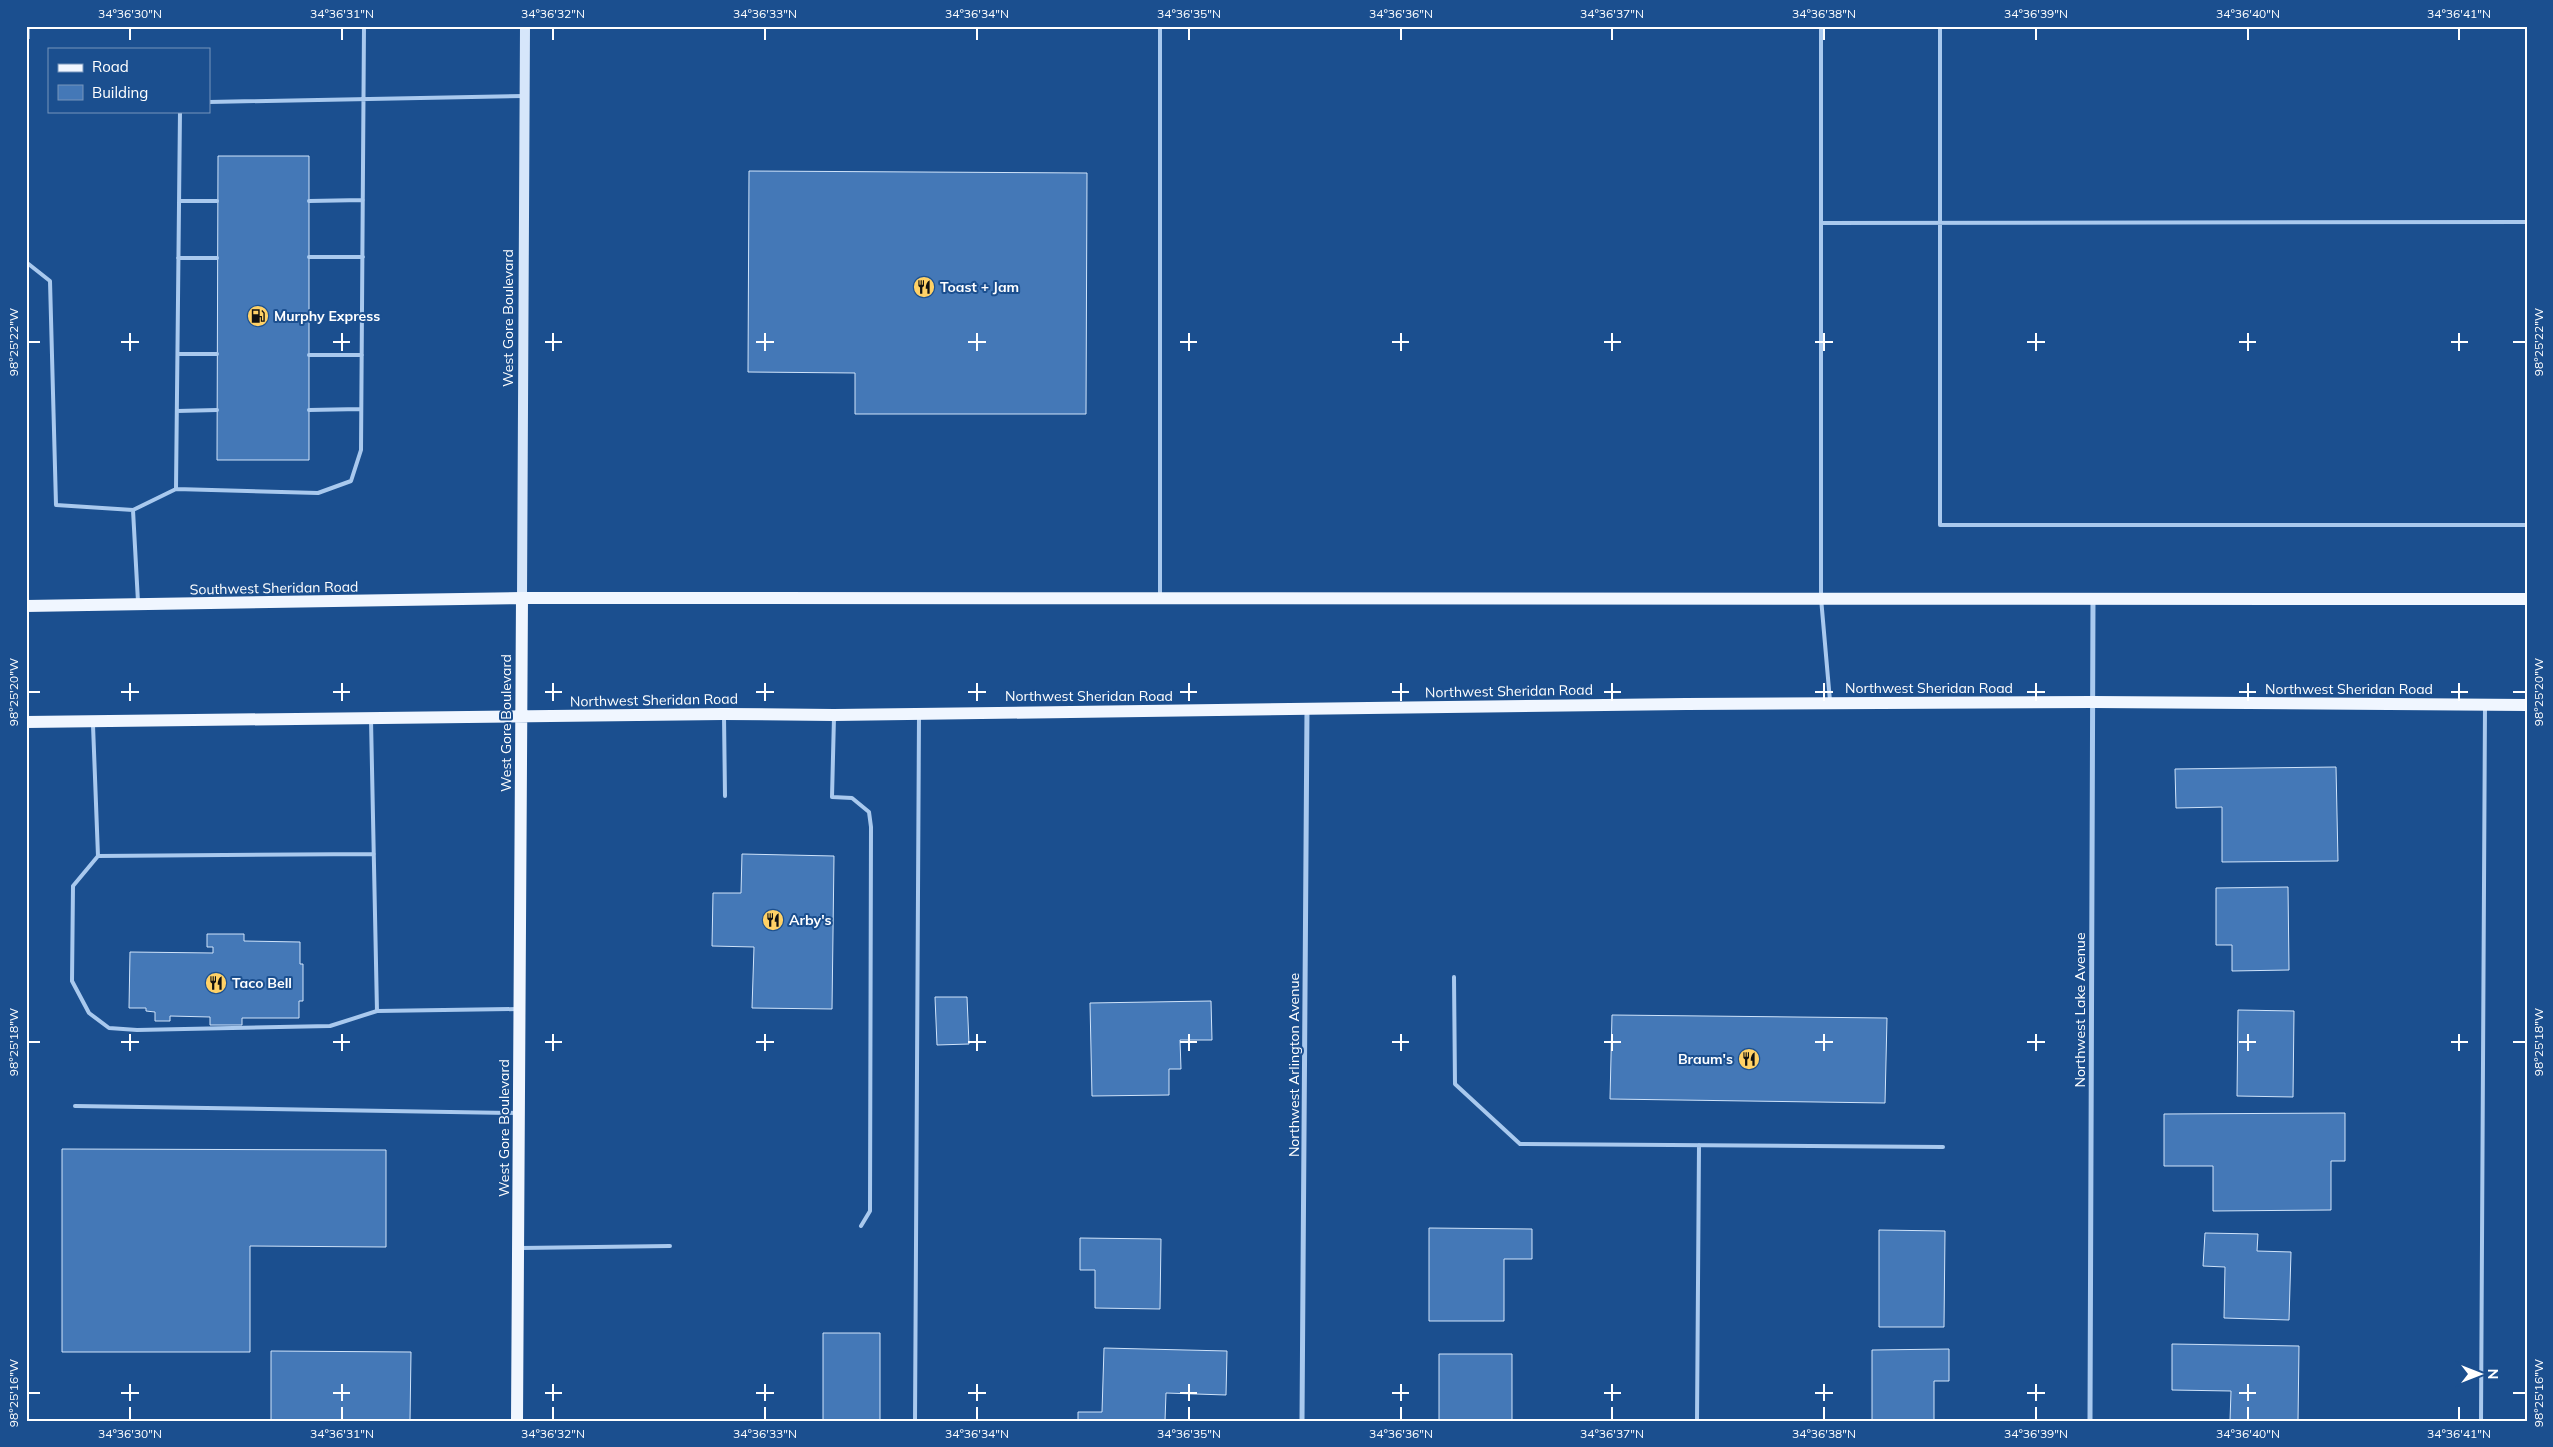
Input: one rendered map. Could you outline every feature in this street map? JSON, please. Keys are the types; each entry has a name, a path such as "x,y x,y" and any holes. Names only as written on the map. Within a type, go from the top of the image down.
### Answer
{"main road":[{"name":"West Gore Boulevard","path":"517,1421 525,26"},
{"path":"522,598 2527,599"},
{"name":"Southwest Sheridan Road","path":"26,606 522,598"},
{"name":"Northwest Sheridan Road","path":"521,716 834,715 919,712 2093,702 2527,705"},
{"path":"26,722 521,716"}],"street":[{"name":"Northwest Lake Avenue","path":"2090,1421 2093,599"},
{"name":"Northwest Arlington Avenue","path":"1302,1421 1308,709"}],"lane":[{"path":"26,262 50,281 56,505 133,510 176,489 318,492 351,481 360,450 364,26"},
{"path":"1160,26 1160,598"},
{"path":"1821,26 1821,598 1830,704"},
{"path":"1940,26 1940,525 2527,525"},
{"path":"210,102 524,96"},
{"path":"176,489 180,112"},
{"path":"310,201 363,200"},
{"path":"179,201 217,201"},
{"path":"1821,223 1940,221 2527,222"},
{"path":"310,257 363,257"},
{"path":"178,258 217,258"},
{"path":"178,354 217,354"},
{"path":"310,355 362,355"},
{"path":"310,410 361,409"},
{"path":"177,411 217,410"},
{"path":"133,510 138,605"},
{"path":"2481,1421 2485,705"},
{"path":"915,1421 919,712"},
{"path":"724,714 725,796"},
{"path":"834,715 832,797 852,798 869,812 871,827 870,1211 862,1226"},
{"path":"371,718 377,1011"},
{"path":"93,721 98,856 73,886 72,981 89,1013 109,1028 137,1030 330,1026 377,1011 519,1010"},
{"path":"98,856 374,854"},
{"path":"1454,977 1455,1084 1520,1144 1943,1147"},
{"path":"75,1106 518,1113"},
{"path":"1697,1421 1699,1145"},
{"path":"518,1248 670,1246"}],"building":[{"path":"26,26 29,26 29,39 26,39"},
{"path":"218,156 309,156 309,460 217,460"},
{"path":"749,171 1087,173 1086,414 855,414 855,373 748,372"},
{"path":"2336,767 2338,861 2222,862 2222,807 2176,808 2175,769"},
{"name":"Arby's","path":"742,854 834,856 832,1009 752,1008 754,947 712,946 713,893 741,893"},
{"path":"2288,887 2289,970 2232,971 2232,945 2216,945 2216,888"},
{"name":"Taco Bell","path":"207,934 244,934 244,941 300,942 300,964 303,964 303,1001 299,1001 299,1018 242,1018 242,1025 210,1025 210,1017 170,1016 170,1021 155,1021 155,1012 146,1011 146,1008 129,1008 130,952 213,953 213,947 207,947"},
{"path":"935,997 967,997 969,1044 937,1045"},
{"path":"1211,1001 1212,1040 1180,1040 1181,1069 1169,1069 1169,1095 1092,1096 1090,1003"},
{"path":"2238,1010 2294,1011 2293,1097 2237,1096"},
{"name":"Braum's","path":"1612,1015 1887,1018 1885,1103 1610,1099"},
{"path":"2345,1113 2345,1161 2331,1161 2331,1210 2213,1211 2213,1166 2164,1166 2164,1114"},
{"path":"62,1149 386,1150 386,1247 250,1246 250,1352 62,1352"},
{"path":"1429,1228 1532,1229 1532,1259 1504,1259 1504,1321 1429,1321"},
{"path":"1879,1230 1945,1231 1944,1327 1879,1327"},
{"path":"2205,1233 2258,1234 2257,1251 2291,1252 2289,1320 2224,1318 2225,1267 2203,1266"},
{"path":"1080,1238 1161,1239 1160,1309 1095,1308 1095,1270 1080,1270"},
{"path":"823,1333 880,1333 880,1421 823,1421"},
{"path":"2172,1344 2299,1346 2298,1421 2230,1421 2231,1391 2172,1390"},
{"path":"1104,1348 1227,1351 1226,1395 1166,1393 1165,1421 1078,1421 1078,1412 1102,1412"},
{"path":"1949,1349 1949,1381 1934,1381 1934,1421 1872,1421 1872,1350"},
{"path":"271,1351 411,1352 410,1421 271,1421"},
{"path":"1439,1354 1512,1354 1512,1421 1439,1421"},
{"path":"775,1420 775,1421 716,1421"}],"place":[{"name":"Toast + Jam","path":"924,287"},
{"name":"Murphy Express","path":"258,316"},
{"name":"Arby's","path":"773,920"},
{"name":"Taco Bell","path":"216,983"},
{"name":"Braum's","path":"1749,1059"}]}
